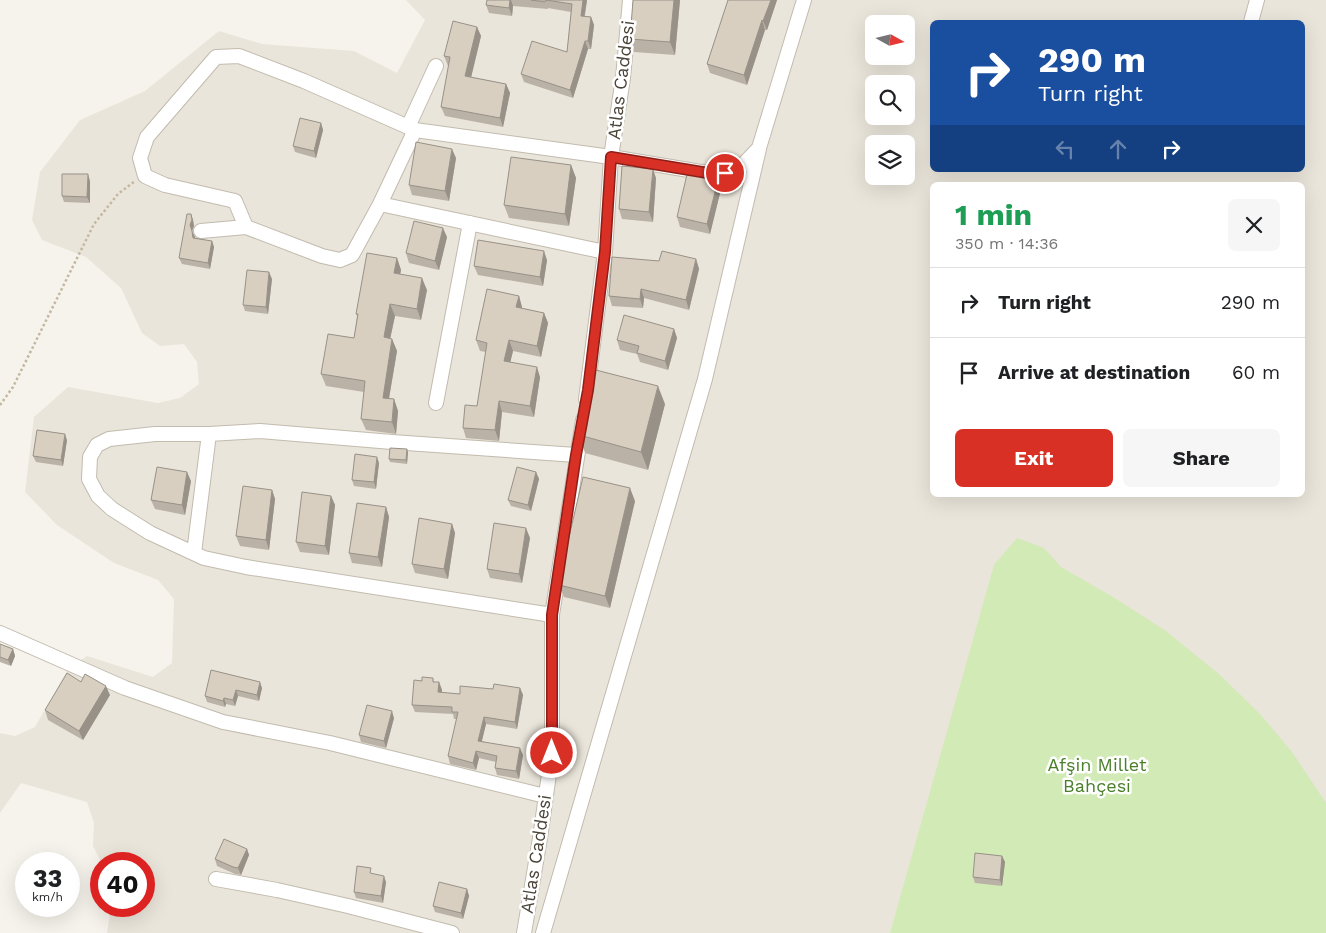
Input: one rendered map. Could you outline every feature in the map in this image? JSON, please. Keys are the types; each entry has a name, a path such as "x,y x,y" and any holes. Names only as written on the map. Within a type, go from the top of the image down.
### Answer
{"street":[{"name":"Atlas Caddesi","path":"524,933 552,753 552,615 576,455 588,390 605,252 611,157 623,78 630,0"},
{"path":"543,933 704,379 759,148 804,0"},
{"path":"1252,20 1257,0"},
{"path":"246,227 235,201 165,185 145,176 140,158 147,136 216,57 239,56 304,81 411,129 611,157 714,174 736,172 759,148"},
{"path":"202,231 246,227 322,256 340,260 352,255 380,204 436,66"},
{"path":"380,204 605,252"},
{"path":"436,403 470,223"},
{"path":"552,615 246,567 204,558 150,533 112,509 98,496 89,479 90,458 98,445 109,439 155,434 209,434 260,431 576,455"},
{"path":"194,553 209,434"},
{"path":"0,633 125,688 223,722 330,743 545,796"},
{"path":"216,879 312,897 452,933"}],"path":[{"path":"0,405 14,387 94,224 118,194 145,176"}],"shaded area":[{"path":"406,0 1326,0 1326,933 107,933 109,917 155,917 155,852 96,852 93,846 94,823 87,802 21,783 0,813 0,733 15,736 35,727 68,669 87,656 153,677 172,663 174,599 158,580 114,563 57,525 25,492 34,417 68,387 158,403 180,398 199,384 197,362 184,344 160,346 142,333 121,288 86,257 42,240 32,220 40,172 80,120 145,91 219,31 262,44 354,51 397,73 425,20"}],"green space":[{"name":"Afşin Millet Bahçesi","path":"1017,538 1044,548 1061,567 1166,631 1219,674 1261,715 1292,752 1326,803 1326,933 890,933 994,565"}],"building":[{"path":"487,0 510,0 509,8 486,5"},
{"path":"546,0 583,0 581,16 591,17 588,41 585,41 570,90 521,74 532,41 567,52 572,4"},
{"path":"633,0 674,0 670,42 630,39"},
{"path":"728,0 771,0 762,20 744,75 707,64"},
{"path":"453,21 477,27 465,76 506,84 500,118 441,107 450,57 444,56"},
{"path":"300,118 321,123 314,151 293,146"},
{"path":"416,142 452,149 445,191 409,185"},
{"path":"511,157 571,165 565,214 504,205"},
{"path":"622,166 653,169 649,212 619,209"},
{"path":"688,170 719,176 707,224 677,217"},
{"path":"62,174 88,174 87,197 62,196"},
{"path":"187,214 191,214 192,220 190,225 193,238 212,241 208,263 179,258"},
{"path":"414,221 443,228 435,261 406,253"},
{"path":"478,240 544,251 540,277 474,266"},
{"path":"662,251 696,259 686,300 641,289 640,299 609,296 612,257 659,261"},
{"path":"367,253 397,258 394,273 422,278 417,309 390,304 384,337 392,339 383,398 394,399 392,422 361,419 365,381 321,374 328,334 354,338 358,314 356,314"},
{"path":"247,270 269,272 266,307 243,305"},
{"path":"487,289 519,296 516,307 544,313 537,346 509,340 504,361 537,367 530,406 499,401 495,430 463,428 465,405 477,406 487,343 476,340"},
{"path":"624,315 674,329 665,361 637,353 639,346 617,340"},
{"path":"592,369 658,386 641,452 579,435"},
{"path":"37,430 65,434 61,460 33,456"},
{"path":"390,448 407,449 406,460 389,459"},
{"path":"355,454 377,457 374,482 352,480"},
{"path":"157,467 187,472 182,505 151,500"},
{"path":"517,467 536,472 528,505 508,500"},
{"path":"583,477 630,488 605,596 559,585"},
{"path":"243,486 272,490 266,540 236,536"},
{"path":"302,492 331,496 325,546 296,542"},
{"path":"357,503 386,507 378,557 349,553"},
{"path":"419,518 452,524 444,569 412,564"},
{"path":"494,523 526,528 519,574 487,569"},
{"path":"0,644 13,649 8,660 0,657"},
{"path":"211,670 260,682 257,695 236,690 233,700 224,698 223,701 205,696"},
{"path":"67,673 81,682 85,674 106,686 79,731 45,710"},
{"path":"422,677 433,678 433,682 439,682 438,692 460,694 460,686 493,689 494,684 520,688 515,722 484,717 478,741 520,748 516,771 495,768 497,756 476,751 473,763 448,756 458,712 452,712 452,707 412,705 414,680 422,681"},
{"path":"367,705 392,711 384,741 359,735"},
{"path":"224,839 247,849 238,868 215,859"},
{"path":"975,853 1002,856 1000,880 973,877"},
{"path":"357,866 371,868 370,873 384,876 381,896 354,892"},
{"path":"439,882 467,889 461,913 433,906"}],"route":[{"path":"552,753 552,615 576,455 588,390 605,252 611,157 714,174 725,173"}]}
